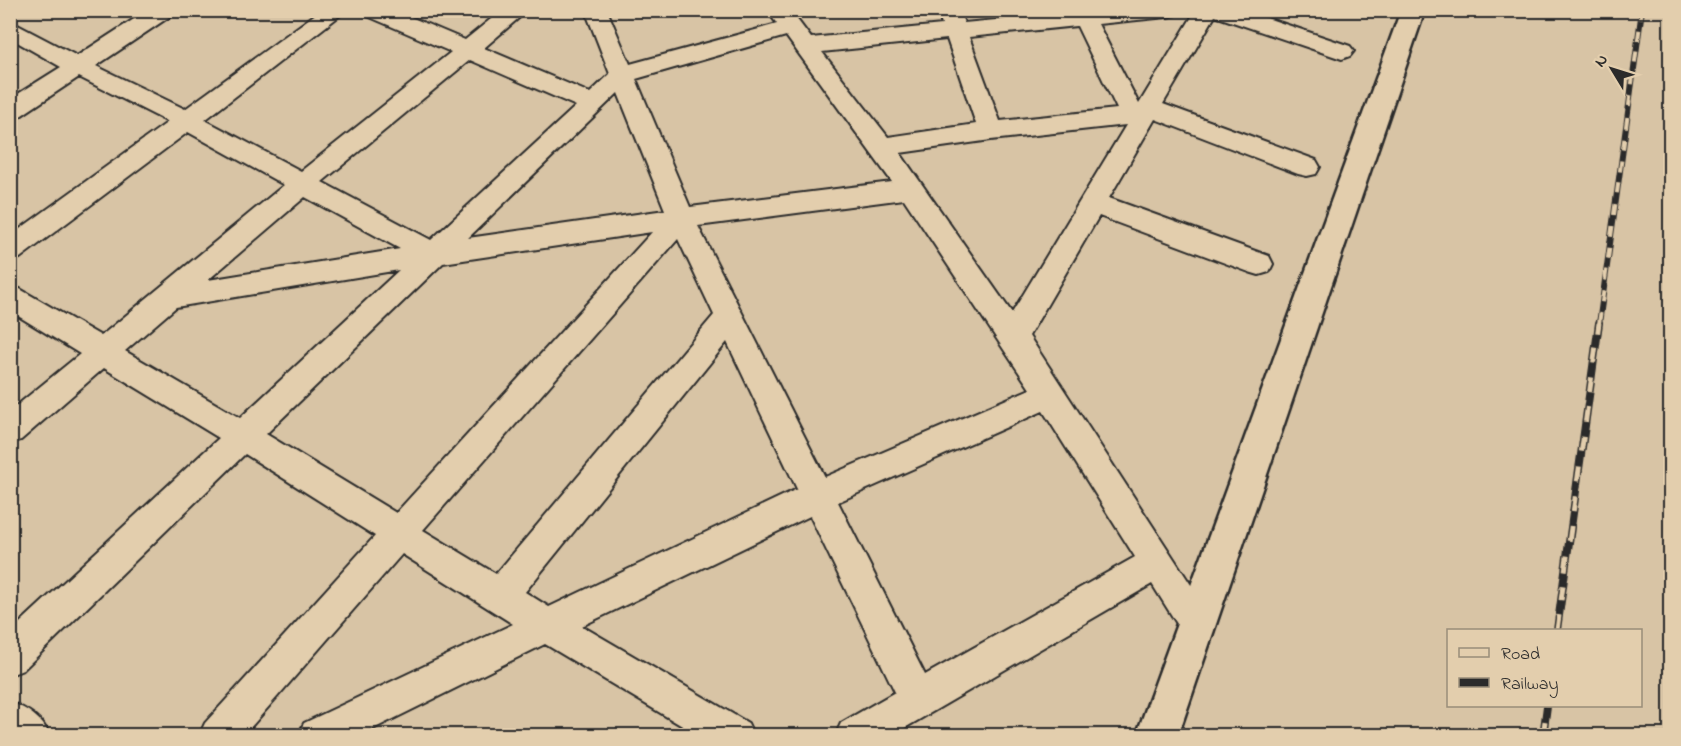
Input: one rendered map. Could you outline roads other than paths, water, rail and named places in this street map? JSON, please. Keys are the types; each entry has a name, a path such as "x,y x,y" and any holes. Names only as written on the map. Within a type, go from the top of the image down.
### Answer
{"street":[{"path":"10,111 164,10"},
{"path":"10,251 336,10"},
{"path":"373,10 592,103"},
{"path":"10,430 104,354 303,184 517,10"},
{"path":"596,10 681,218 917,699"},
{"path":"10,657 624,74 791,28 1167,10"},
{"path":"1013,337 1093,203 1142,113 1207,10"},
{"path":"1219,10 1342,51"},
{"path":"1157,735 1413,10"},
{"path":"1082,14 1142,113"},
{"path":"951,20 991,131"},
{"path":"10,28 433,254"},
{"path":"791,28 882,147 1013,337 1196,623"},
{"path":"882,147 1142,113 1307,167"},
{"path":"170,297 433,254 681,218 910,189"},
{"path":"1093,203 1259,264"},
{"path":"218,735 681,218"},
{"path":"10,297 243,436 546,625 735,735"},
{"path":"500,596 730,317"},
{"path":"317,735 818,497 1049,394"},
{"path":"854,735 1157,563"},
{"path":"10,720 31,735"}],"railway":[{"path":"1599,324 1642,10"},
{"path":"1557,629 1599,323"},
{"path":"1543,736 1547,707"}]}
